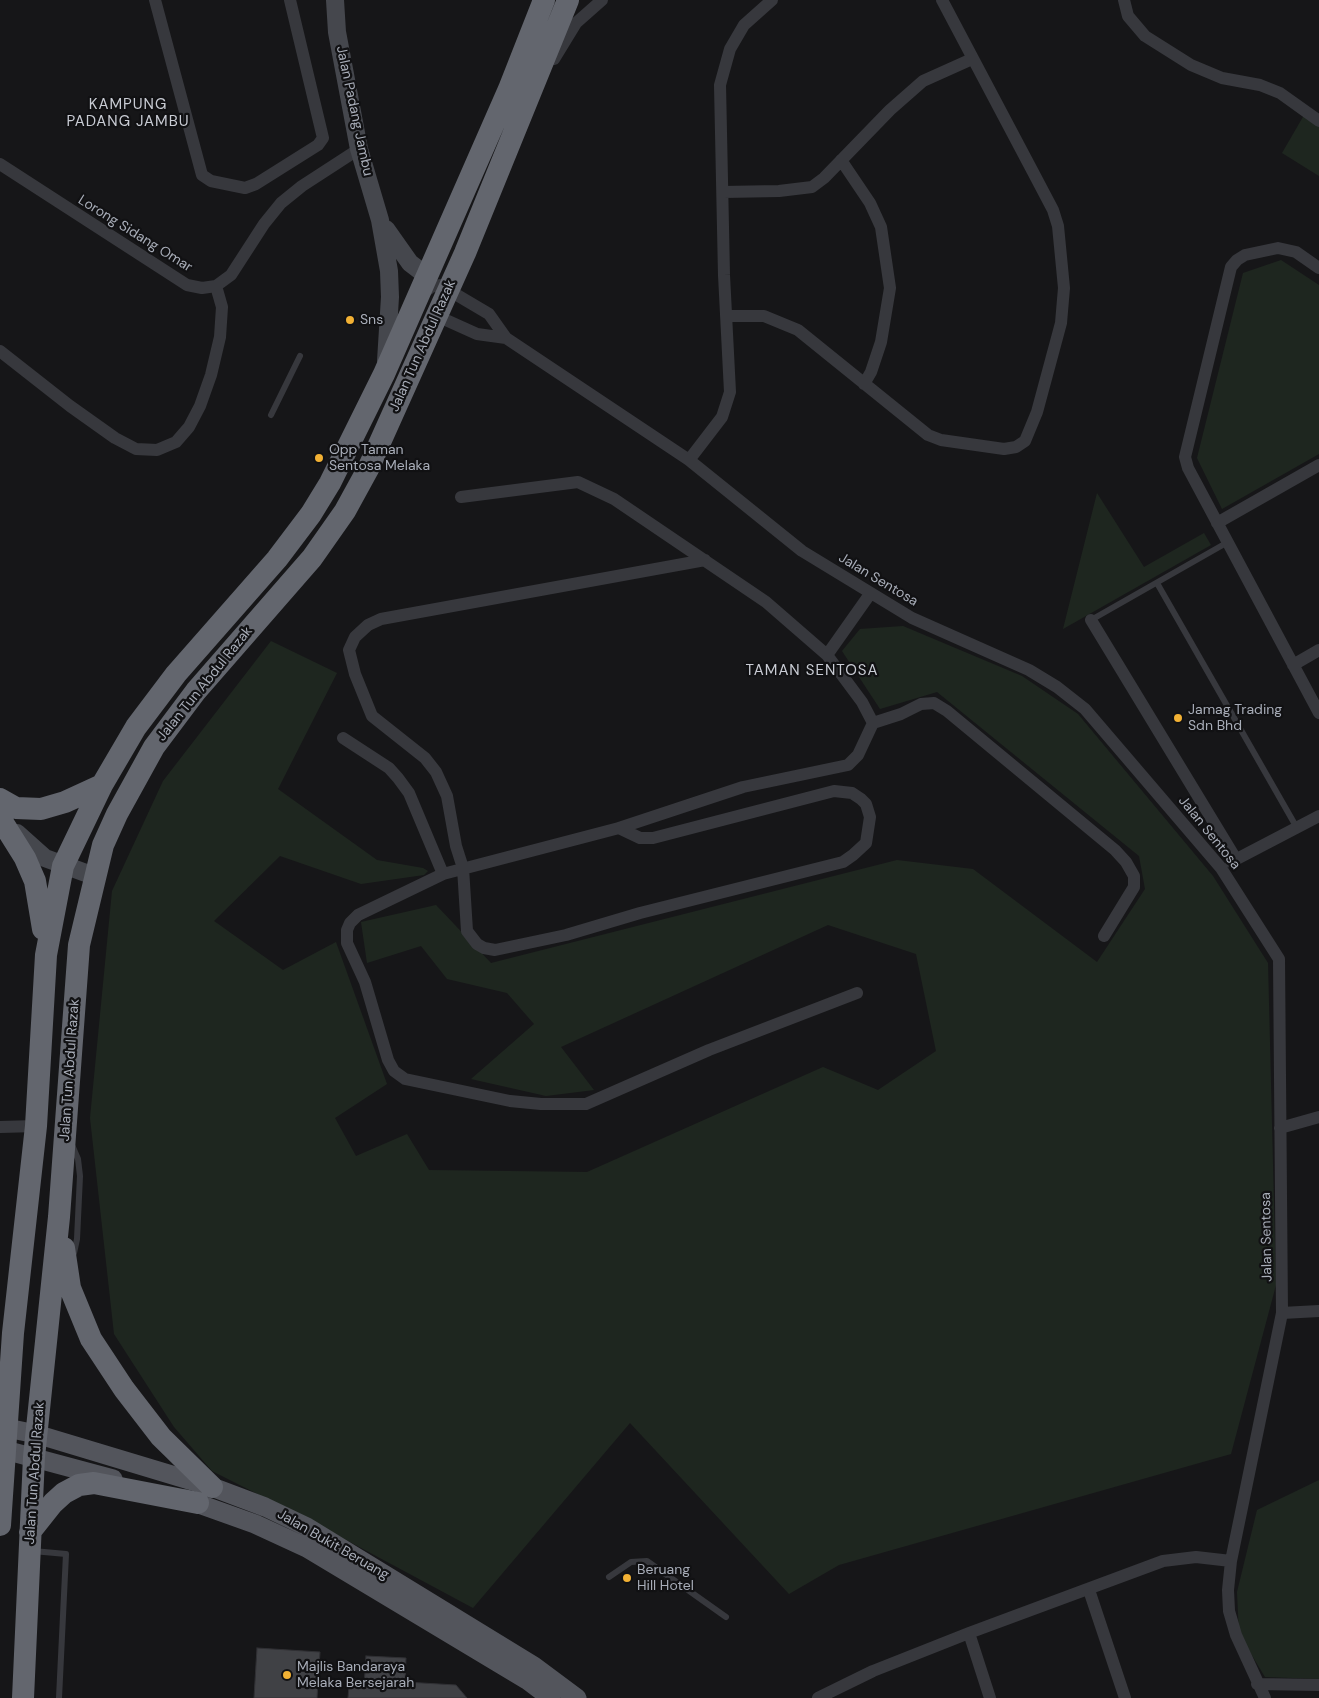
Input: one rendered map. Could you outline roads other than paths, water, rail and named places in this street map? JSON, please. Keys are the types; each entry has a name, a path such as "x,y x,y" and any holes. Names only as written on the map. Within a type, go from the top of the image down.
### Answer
{"highway":[{"name":"Jalan Tun Abdul Razak","path":"0,1511 4,1428 36,1126 46,955 63,866 102,785 136,727 176,674 277,559 311,514 330,483 384,374 509,89 544,0"},
{"name":"Jalan Tun Abdul Razak","path":"23,1698 34,1457 60,1217 79,945 94,876 116,814 154,747 196,691 312,558 345,511 368,470 449,289 568,0"},
{"path":"0,799 16,808 41,810 65,802 102,785"},
{"path":"0,818 25,858 35,881 46,955"},
{"path":"60,1217 70,1288 91,1338 124,1389 205,1495"},
{"path":"0,1361 13,1333"},
{"path":"30,1541 53,1503 64,1493 79,1485 94,1484 205,1495"}],"main road":[{"name":"Jalan Bukit Beruang","path":"4,1428 36,1434 205,1495 307,1527 534,1666 577,1698"},
{"name":"Jalan Bukit Beruang","path":"3,1450 205,1495 255,1524 307,1548 527,1680 551,1698"}],"street":[{"path":"155,0 202,175 211,181 245,188 256,184 318,145 323,138 290,0"},
{"name":"Jalan Padang Jambu","path":"335,0 337,32 359,149 380,220 389,271 390,296 384,374"},
{"path":"526,103 576,23 602,0"},
{"path":"689,460 722,418 728,405 730,392 726,316 720,85 725,63 744,25 772,0"},
{"path":"726,316 764,316 783,322 798,330 928,435 941,440 1004,449 1016,447 1025,441 1038,412 1062,323 1064,305 1063,268 1058,226 1049,202 942,0"},
{"path":"1124,0 1128,16 1145,36 1191,65 1222,78 1260,85 1280,93 1319,121"},
{"path":"723,192 778,191 812,187 890,110 923,82 972,59"},
{"path":"0,350 70,406 115,438 136,449 157,450 176,442 189,427 200,406 211,375 220,337 222,307 216,286 230,275 264,224 282,203 302,186 359,149"},
{"path":"841,160 870,203 881,227 890,288 881,342 871,372 864,384"},
{"name":"Lorong Sidang Omar","path":"0,164 187,285 202,288 216,286"},
{"name":"Jalan Padang Jambu","path":"380,220 398,250 410,264 427,276"},
{"path":"1319,268 1296,252 1278,248 1245,255 1236,260 1231,268 1185,457 1188,468 1319,713"},
{"path":"416,301 431,286 440,285 449,289"},
{"name":"Jalan Sentosa","path":"449,289 489,314 506,338 689,460 802,551 912,618 1029,670 1057,687 1086,709 1221,868 1279,959 1282,1313 1231,1561 1228,1590 1230,1611 1236,1635 1265,1698"},
{"name":"Jalan Sentosa","path":"437,316 477,334 506,338"},
{"path":"1217,523 1319,465"},
{"path":"461,497 578,482 614,499 766,602 827,655 862,702 873,723"},
{"path":"620,828 640,838 653,838 834,791 852,793 861,799 866,804 870,817 866,842 843,862 640,913 566,935 495,950 477,944 467,931 463,868 456,846 447,796 436,772 425,758 372,716 355,674 349,650 355,637 368,625 381,619 705,560"},
{"path":"827,655 870,594"},
{"path":"1092,620 1236,859"},
{"path":"1293,665 1319,650"},
{"path":"857,993 709,1050 586,1104 541,1104 510,1100 405,1079 394,1071 388,1060 365,982 347,942 346,930 358,915 443,874 620,828 743,787 848,765 858,755 873,723 901,714 921,704 934,703 947,711 1116,850 1126,862 1134,876 1134,887 1104,936"},
{"path":"343,738 389,768 398,778 409,793 443,874"},
{"path":"0,814 33,849 45,858 94,876"},
{"path":"1221,868 1319,816"},
{"path":"1280,1128 1319,1117"},
{"path":"0,1127 36,1126"},
{"path":"1282,1313 1319,1311"},
{"path":"818,1698 873,1671 1163,1561 1180,1558 1231,1561"},
{"path":"1089,1590 1125,1698"},
{"path":"969,1633 990,1698"},
{"path":"1257,1684 1319,1685"}],"lane":[{"path":"271,415 300,356"},
{"path":"1092,620 1228,542"},
{"path":"1157,582 1296,828"},
{"path":"66,1133 78,1159 80,1176 77,1238 68,1275"},
{"path":"30,1541 66,1554 58,1698"},
{"path":"609,1577 630,1562 647,1561 726,1617"}],"place":[{"name":"Sns","path":"350,320"},
{"name":"Opp Taman Sentosa Melaka","path":"319,458"},
{"name":"Jamag Trading Sdn Bhd","path":"1178,718"},
{"name":"Beruang Hill Hotel","path":"627,1578"},
{"name":"Majlis Bandaraya Melaka Bersejarah","path":"287,1675"}],"district":[{"name":"KAMPUNG PADANG JAMBU","path":"128,114"},
{"name":"TAMAN SENTOSA","path":"812,671"}]}
